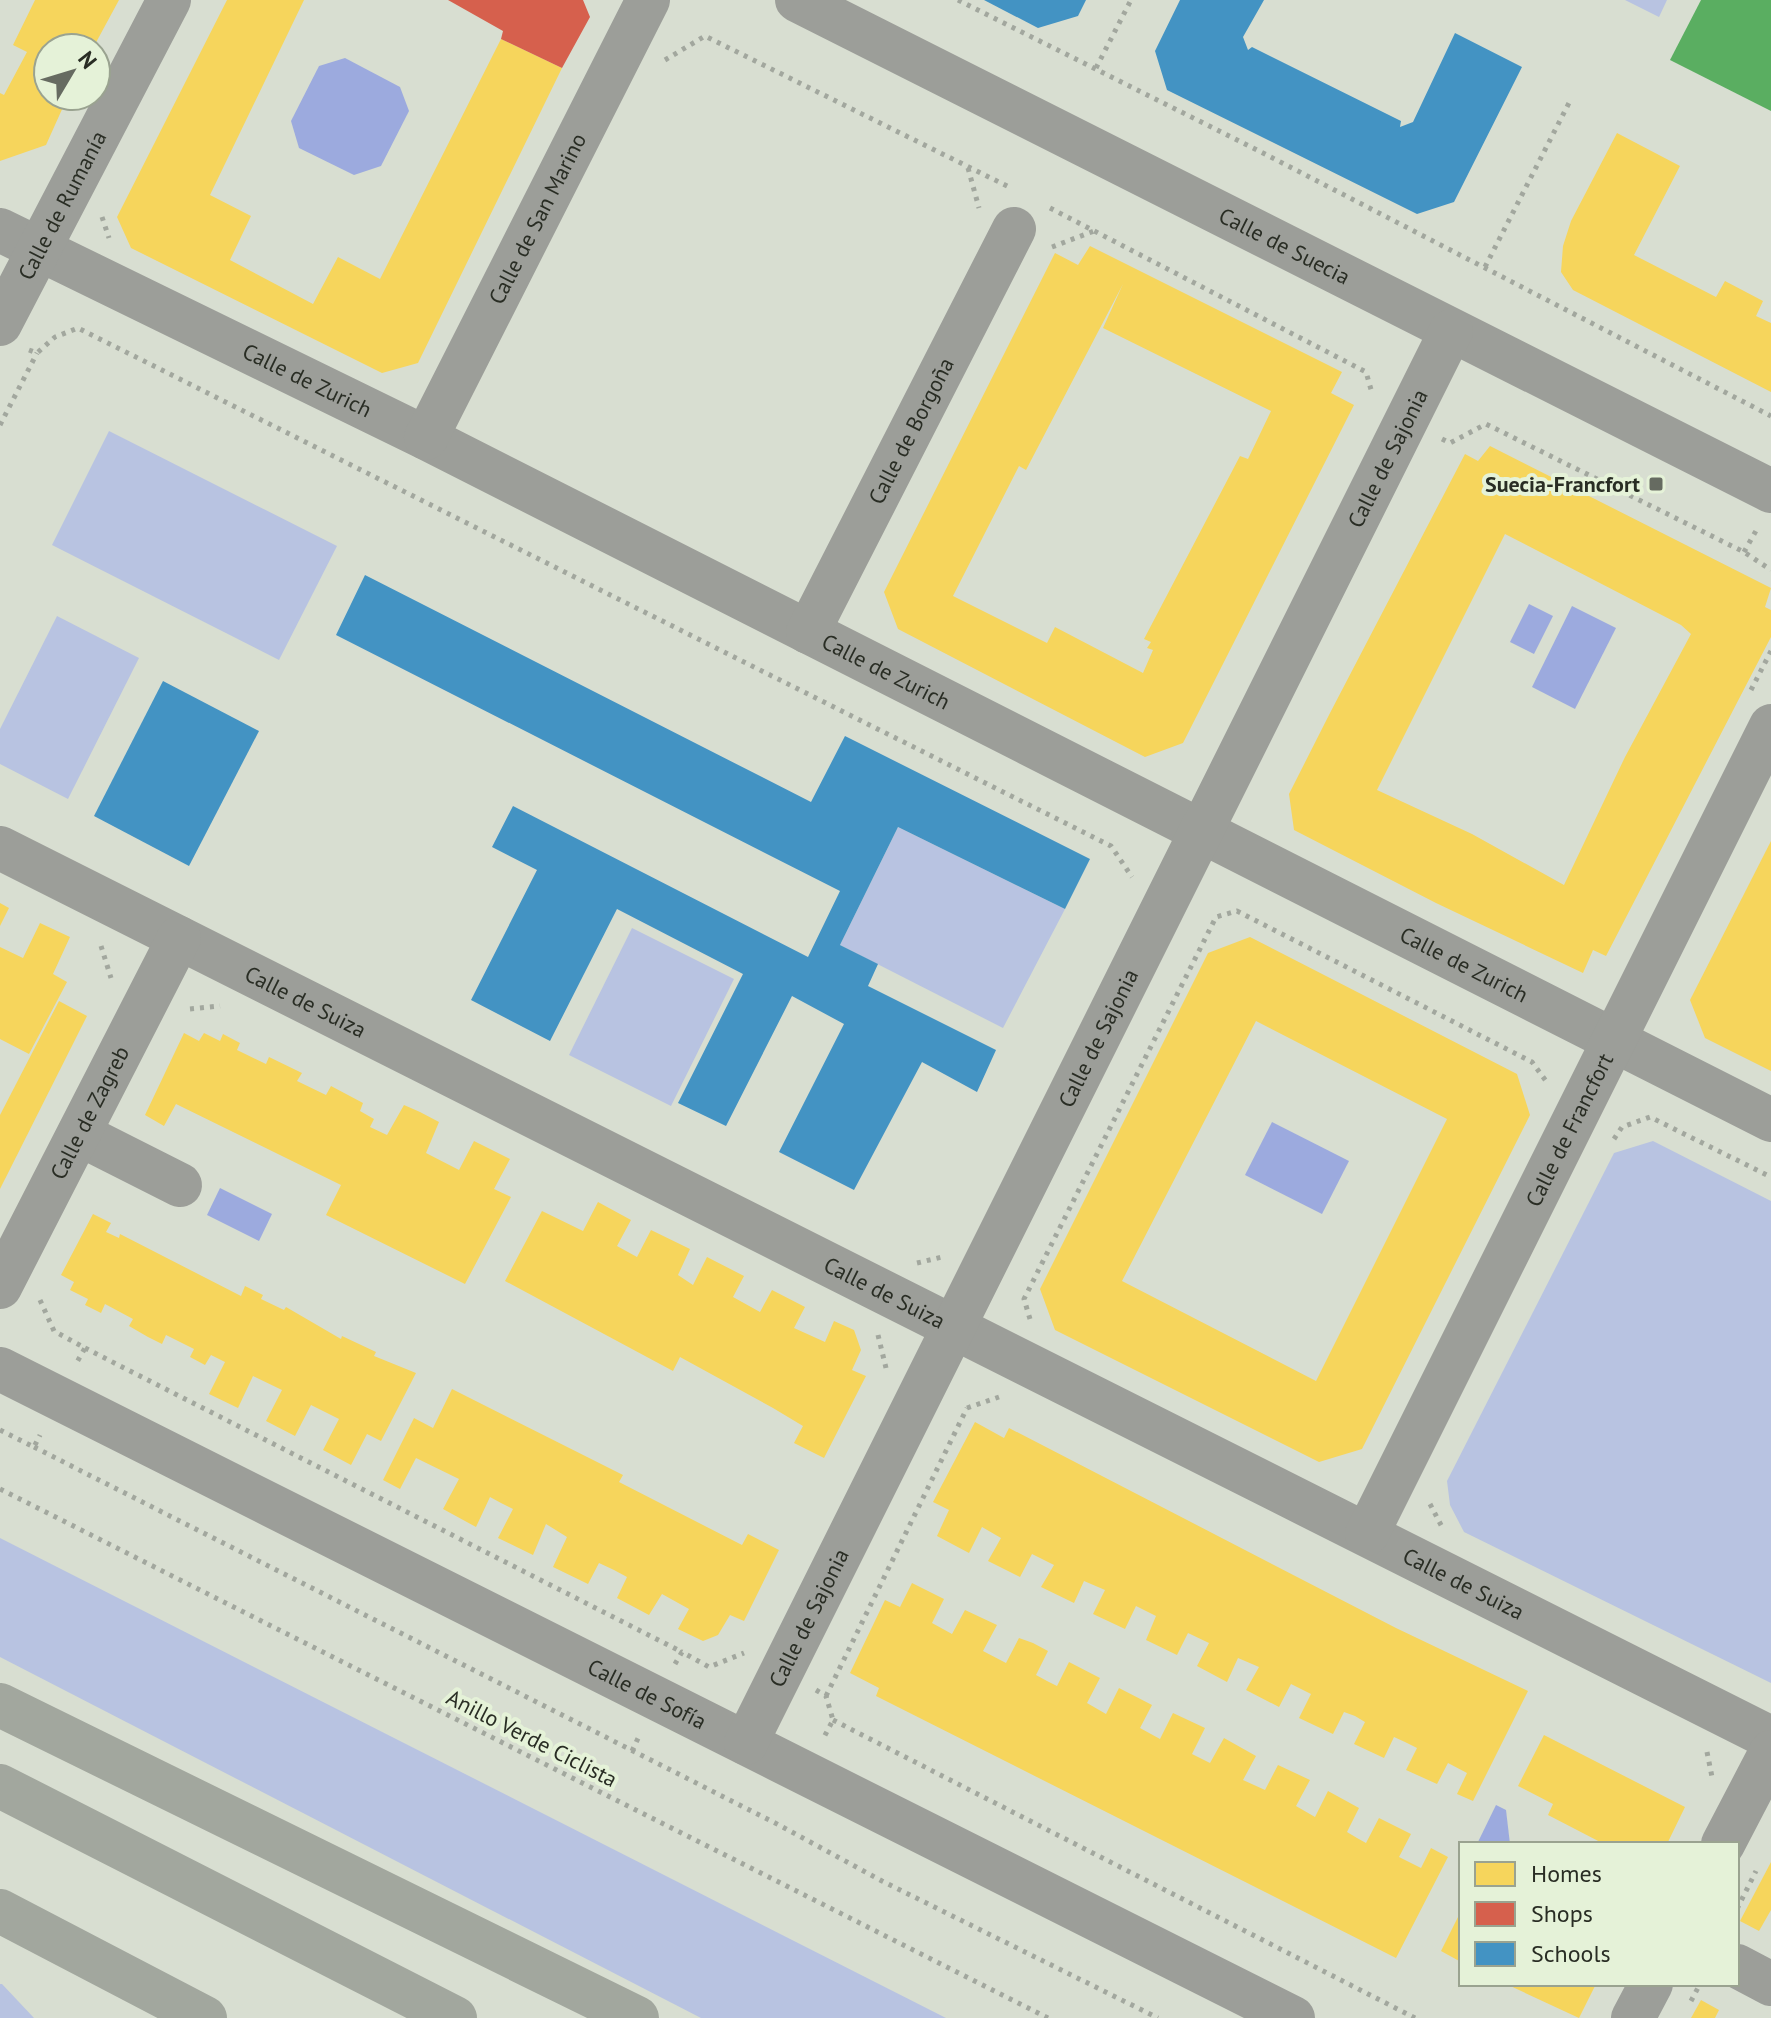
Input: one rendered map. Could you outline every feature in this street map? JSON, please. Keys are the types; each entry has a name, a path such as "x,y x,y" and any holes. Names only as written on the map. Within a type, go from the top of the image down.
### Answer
{"highway":[{"path":"0,1705 637,2018"},
{"path":"0,1786 455,2018"},
{"path":"0,1911 205,2018"},
{"path":"0,1935 195,2018"}],"street":[{"name":"Calle de Rumanía","path":"12,336 19,239 169,0"},
{"name":"Calle de San Marino","path":"426,438 648,0"},
{"name":"Calle de Suecia","path":"797,0 1771,491"},
{"name":"Calle de Borgoña","path":"808,632 1016,210"},
{"name":"Calle de Zurich","path":"19,239 426,438 1771,1120"},
{"name":"Calle de Sajonia","path":"746,1743 951,1327 1451,331"},
{"name":"Calle de Francfort","path":"1367,1534 1771,726"},
{"name":"Calle de Suiza","path":"0,848 1771,1738"},
{"name":"Calle de Zagreb","path":"0,1287 179,938"},
{"path":"79,1134 180,1185"},
{"name":"Calle de Sofía","path":"0,1369 1293,2018"},
{"path":"1724,1842 1771,1752"},
{"path":"1739,1967 1771,1984"},
{"path":"1633,2018 1650,1986"}],"path":[{"path":"958,0 1771,416"},
{"path":"1096,68 1131,0"},
{"path":"654,66 705,36 1016,210"},
{"path":"1485,267 1571,99"},
{"path":"0,425 37,353 55,337 78,328 1111,846 1131,876 1216,917 1237,911 1532,1062 1553,1090"},
{"path":"12,336 37,353"},
{"path":"1030,1322 1024,1299 1216,917"},
{"path":"100,941 114,986"},
{"path":"185,1010 232,1005"},
{"path":"1608,1147 1622,1127 1650,1117 1771,1177"},
{"path":"867,1327 879,1335 886,1368 879,1382"},
{"path":"85,1348 682,1652"},
{"path":"826,1696 967,1408"},
{"path":"34,1447 779,1825 882,1881 1158,2018"},
{"path":"1394,1484 1428,1501 1445,1533"},
{"name":"Anillo Verde Ciclista","path":"0,1489 1048,2018"},
{"path":"745,1653 752,1638"},
{"path":"1713,1784 1706,1750 1725,1715"},
{"path":"833,1720 1415,2018"}],"shaded area":[{"path":"1625,0 1667,0 1659,17"},
{"path":"109,431 337,546 279,660 52,545"},
{"path":"57,616 139,658 68,799 0,764 0,729"},
{"path":"898,827 1065,909 1003,1028 840,945"},
{"path":"632,928 734,979 671,1106 569,1055"},
{"path":"1653,1141 1771,1201 1771,1683 1464,1532 1450,1505 1447,1481 1614,1153"},
{"path":"0,1538 946,2018 701,2018 0,1657"},
{"path":"2,1984 34,2018 0,2018"}],"water":[{"path":"345,58 400,87 409,111 381,166 354,175 299,148 291,121 319,66"},
{"path":"1529,604 1553,616 1534,654 1510,642"},
{"path":"1572,606 1616,628 1575,709 1532,687"},
{"path":"1272,1122 1349,1161 1322,1214 1245,1175"},
{"path":"220,1188 272,1214 259,1241 207,1215"},
{"path":"1496,1805 1506,1810 1510,1842 1478,1842"}],"building: Homes":[{"path":"35,0 119,0 102,32 32,32 32,112 61,112 46,145 0,161 0,93 4,95 27,52 13,45"},
{"path":"227,0 304,0 210,195 251,216 230,260 313,304 338,257 380,279 501,39 562,68 418,363 382,373 131,248 117,217"},
{"path":"1617,133 1680,166 1634,255 1716,297 1725,281 1763,301 1756,316 1771,323 1771,392 1573,290 1561,272 1563,246 1571,221"},
{"path":"1090,246 1342,372 1331,393 1354,405 1183,743 1145,757 898,629 884,592 1055,253 1078,265","holes":["1123,284 1103,328 1271,411 1248,459 1240,456 1144,639 1151,642 1147,648 1153,650 1143,673 1055,627 1047,643 953,596 1019,466 1026,470"]},
{"path":"1490,446 1771,588 1765,607 1771,610 1771,637 1606,956 1593,950 1583,973 1436,903 1294,830 1289,794 1465,454 1478,461","holes":["1505,534 1681,625 1691,634 1625,757 1564,885 1472,834 1377,790"]},
{"path":"1771,841 1771,1071 1705,1038 1690,1000"},
{"path":"0,903 9,908 0,926"},
{"path":"40,923 70,937 53,974 67,982 29,1054 0,1039 0,947 23,958"},
{"path":"1250,937 1517,1074 1530,1115 1362,1449 1319,1462 1055,1330 1040,1289 1208,953","holes":["1256,1021 1447,1119 1316,1381 1122,1281"]},
{"path":"59,1001 87,1016 0,1189 0,1115"},
{"path":"184,1033 199,1041 204,1033 220,1041 223,1034 240,1043 237,1050 266,1064 269,1057 302,1073 297,1081 326,1095 331,1086 363,1103 360,1111 374,1119 370,1127 387,1135 404,1105 420,1112 439,1122 426,1153 459,1170 474,1141 510,1159 494,1189 511,1197 465,1284 326,1215 341,1185 176,1104 164,1126 145,1115"},
{"path":"598,1202 631,1220 617,1246 637,1257 651,1230 690,1249 678,1275 693,1285 707,1257 744,1276 733,1297 760,1312 772,1290 805,1307 794,1328 825,1342 834,1321 854,1330 861,1350 852,1370 866,1376 824,1458 794,1443 803,1426 773,1408 680,1357 673,1371 505,1281 542,1211 583,1231"},
{"path":"93,1214 111,1223 106,1232 119,1238 120,1234 241,1296 245,1286 263,1295 261,1299 284,1310 286,1307 341,1339 342,1336 376,1352 374,1356 416,1373 381,1441 367,1434 351,1465 323,1450 339,1419 311,1405 295,1436 266,1421 282,1390 253,1376 238,1408 209,1394 225,1362 211,1355 205,1365 190,1357 194,1349 166,1335 162,1344 148,1337 129,1326 133,1319 105,1304 101,1313 85,1305 88,1299 70,1290 74,1282 61,1275"},
{"path":"452,1389 623,1475 619,1482 742,1545 748,1534 779,1550 744,1621 730,1615 718,1635 703,1641 678,1629 689,1609 662,1594 649,1615 617,1598 627,1577 614,1570 599,1563 588,1584 553,1567 567,1537 546,1524 533,1555 498,1538 513,1509 490,1497 476,1527 443,1509 459,1479 416,1458 400,1489 383,1480 414,1418 433,1428"},
{"path":"975,1422 1004,1438 1009,1428 1396,1628 1528,1691 1473,1801 1457,1794 1467,1773 1448,1763 1437,1784 1406,1770 1417,1748 1405,1742 1394,1737 1384,1758 1354,1744 1365,1722 1355,1716 1344,1712 1333,1734 1299,1718 1311,1694 1291,1684 1279,1707 1246,1690 1259,1667 1238,1658 1227,1682 1197,1666 1209,1643 1188,1633 1177,1655 1146,1640 1156,1616 1136,1606 1125,1629 1093,1614 1105,1590 1084,1581 1074,1603 1041,1587 1054,1565 1032,1554 1020,1577 988,1561 1001,1538 982,1527 969,1553 937,1536 949,1510 933,1502"},
{"path":"912,1583 944,1599 932,1623 952,1634 965,1610 997,1625 983,1651 1006,1663 1019,1638 1033,1643 1048,1651 1036,1675 1047,1681 1057,1686 1069,1662 1100,1678 1087,1703 1106,1714 1119,1688 1152,1705 1140,1728 1160,1739 1173,1713 1205,1728 1192,1754 1210,1763 1224,1738 1256,1756 1243,1780 1265,1790 1278,1765 1310,1780 1296,1806 1315,1817 1328,1791 1359,1808 1347,1832 1366,1843 1379,1818 1411,1834 1399,1857 1421,1868 1431,1848 1448,1857 1396,1958 876,1696 879,1688 850,1673 885,1600 900,1607"},
{"path":"1544,1735 1685,1807 1668,1842 1600,1842 1548,1815 1553,1804 1518,1786"},
{"path":"1771,1862 1771,1910 1759,1931 1740,1921"},
{"path":"1459,1915 1459,1961 1441,1951"},
{"path":"1510,1986 1595,1986 1579,2018"},
{"path":"1701,2000 1719,2010 1715,2018 1691,2018"}],"building: Shops":[{"path":"448,0 583,0 590,17 562,68 501,39 503,31"}],"building: Schools":[{"path":"984,0 1086,0 1078,16 1038,28"},
{"path":"1180,0 1264,0 1243,37 1248,50 1252,47 1401,121 1400,127 1413,122 1455,33 1522,67 1454,202 1417,214 1167,90 1155,51"},
{"path":"365,575 811,802 845,736 1090,859 1065,909 898,827 840,945 878,964 868,986 996,1050 977,1092 922,1062 854,1190 779,1152 844,1024 792,996 726,1126 678,1103 743,974 617,909 550,1041 471,1000 537,870 492,847 513,806 808,957 840,891 336,635"},
{"path":"163,681 259,731 189,866 94,816"}],"building: Public":[{"path":"1701,0 1771,0 1771,111 1670,60"}],"place":[{"name":"Suecia-Francfort","path":"1656,484"}]}
